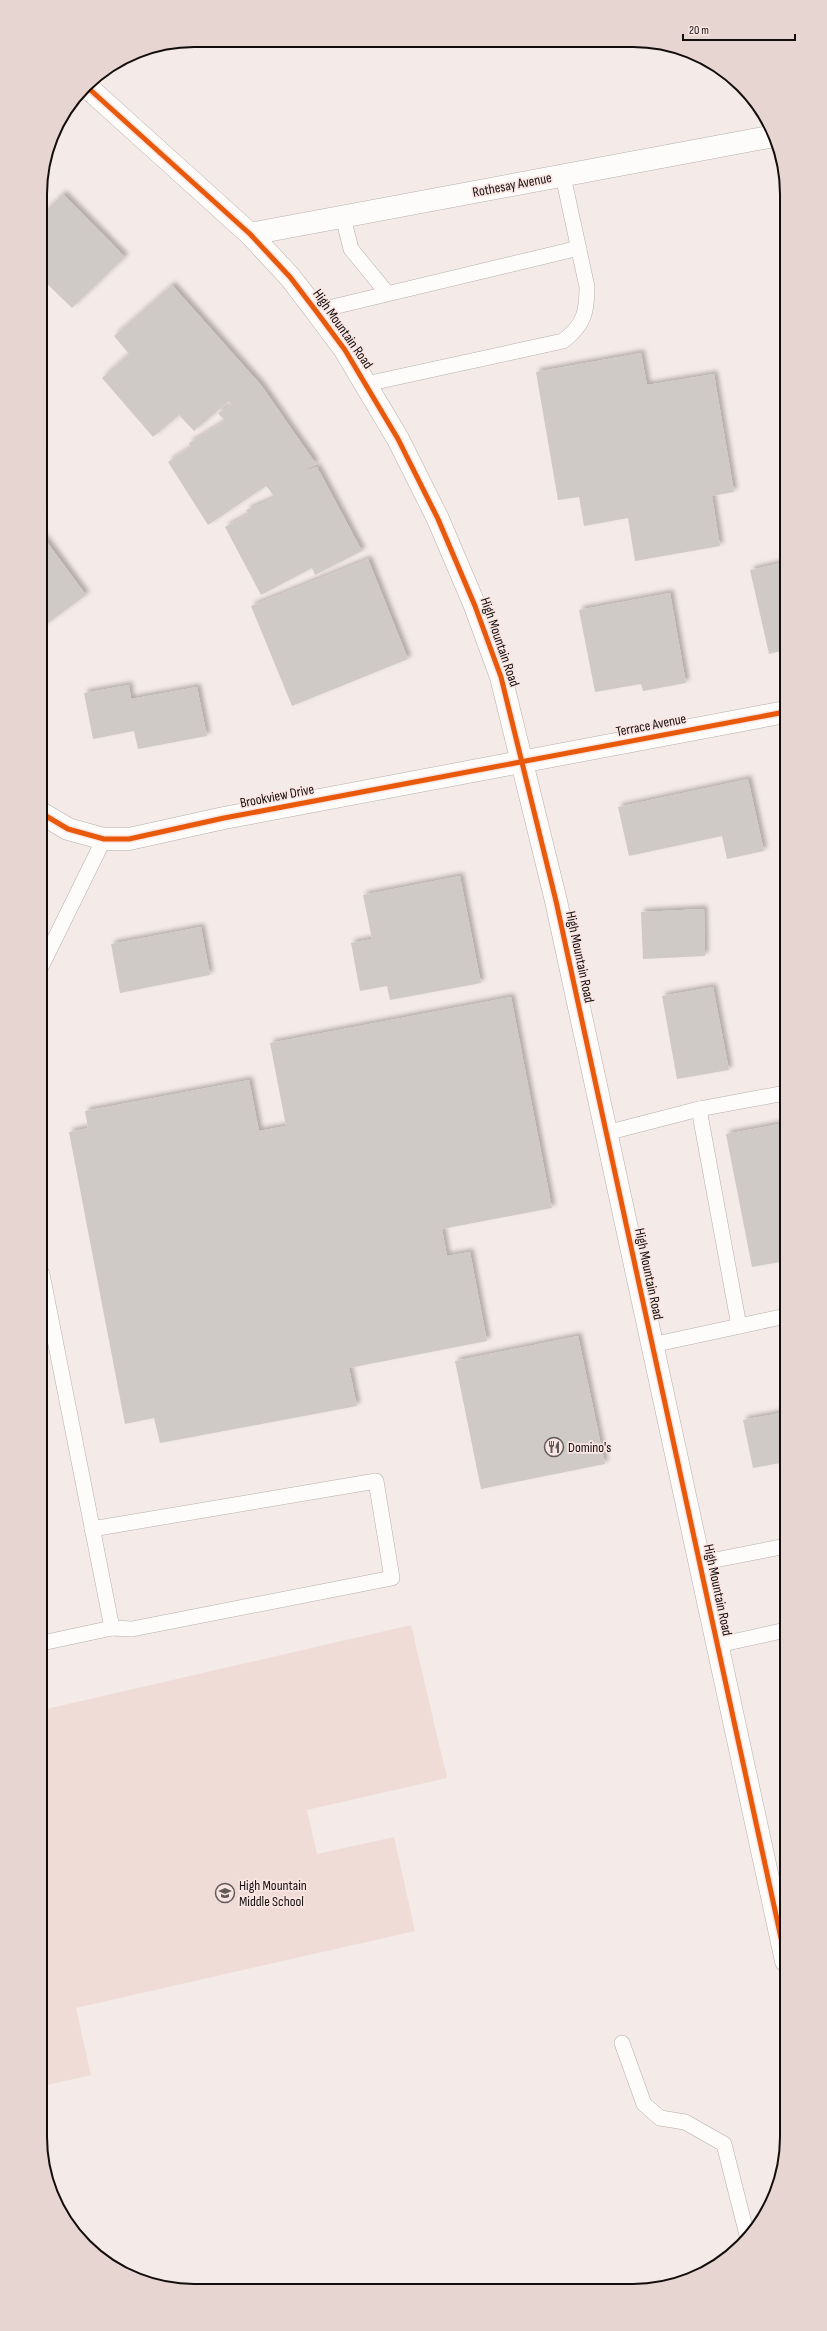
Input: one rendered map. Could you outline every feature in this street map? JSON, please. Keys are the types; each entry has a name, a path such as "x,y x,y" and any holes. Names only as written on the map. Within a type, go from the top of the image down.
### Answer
{"street":[{"name":"High Mountain Road","path":"90,90 250,234 290,277 316,311 345,350 398,439 438,519 475,606 501,677 556,901 780,1933"},
{"name":"Rothesay Avenue","path":"250,234 769,137"},
{"name":"Terrace Avenue","path":"522,762 780,713"},
{"name":"Brookview Drive","path":"47,817 68,829 104,839 129,839 224,818 522,762"}],"lane":[{"path":"366,384 564,341 576,331 582,321 587,304 587,287 563,176"},
{"path":"343,216 351,249 387,294"},
{"path":"316,311 579,248"},
{"path":"47,955 104,839"},
{"path":"606,1133 699,1109 780,1094"},
{"path":"699,1109 739,1326"},
{"path":"47,1300 112,1628"},
{"path":"652,1345 780,1317"},
{"path":"47,1642 112,1628 132,1629 392,1578 376,1481 92,1529"},
{"path":"700,1563 780,1547"},
{"path":"718,1645 780,1631"},
{"path":"622,2043 644,2104 660,2118 685,2122 724,2144 750,2227"}],"shaded area":[{"name":"High Mountain Middle School","path":"411,1625 447,1778 307,1810 317,1854 394,1837 415,1931 76,2008 91,2075 47,2085 47,1709"}],"building":[{"path":"63,194 125,257 72,308 47,284 47,209"},
{"path":"172,285 261,385 316,464 301,472 317,467 362,551 315,575 312,568 261,595 225,527 249,514 246,510 274,498 271,492 266,486 208,525 168,462 191,447 189,443 225,421 218,413 232,405 229,401 194,431 179,415 153,437 102,378 129,354 114,336"},
{"path":"641,353 647,385 714,374 734,492 712,496 720,546 635,561 628,518 584,526 579,497 558,500 536,372"},
{"path":"47,542 86,595 47,624"},
{"path":"368,559 408,659 292,706 251,606"},
{"path":"780,563 780,651 769,654 750,570"},
{"path":"670,593 686,683 643,691 641,684 595,692 579,610"},
{"path":"129,685 131,699 197,687 207,736 138,749 134,731 93,739 84,693"},
{"path":"748,779 764,851 727,859 722,836 629,856 618,807"},
{"path":"460,876 481,983 390,1000 387,986 360,991 351,943 372,939 363,895"},
{"path":"704,909 705,956 643,959 641,912"},
{"path":"201,927 210,975 120,993 111,944"},
{"path":"713,987 729,1070 677,1079 662,996"},
{"path":"511,997 552,1208 442,1229 447,1256 470,1252 487,1341 349,1368 357,1406 160,1443 154,1418 125,1424 69,1132 88,1128 85,1111 249,1080 259,1131 286,1126 270,1043"},
{"path":"780,1124 780,1262 752,1267 726,1134"},
{"path":"578,1336 605,1464 481,1489 455,1361"},
{"path":"780,1413 780,1463 753,1468 743,1420"}],"cycle path":[{"path":"90,90 250,234 290,277 316,311 345,350 398,439 438,519 475,606 501,677 556,901 780,1933"},
{"path":"47,817 68,829 104,839 129,839 224,818 780,713"}],"place":[{"name":"Domino's","path":"554,1447"},
{"name":"High Mountain Middle School","path":"225,1893"}]}
